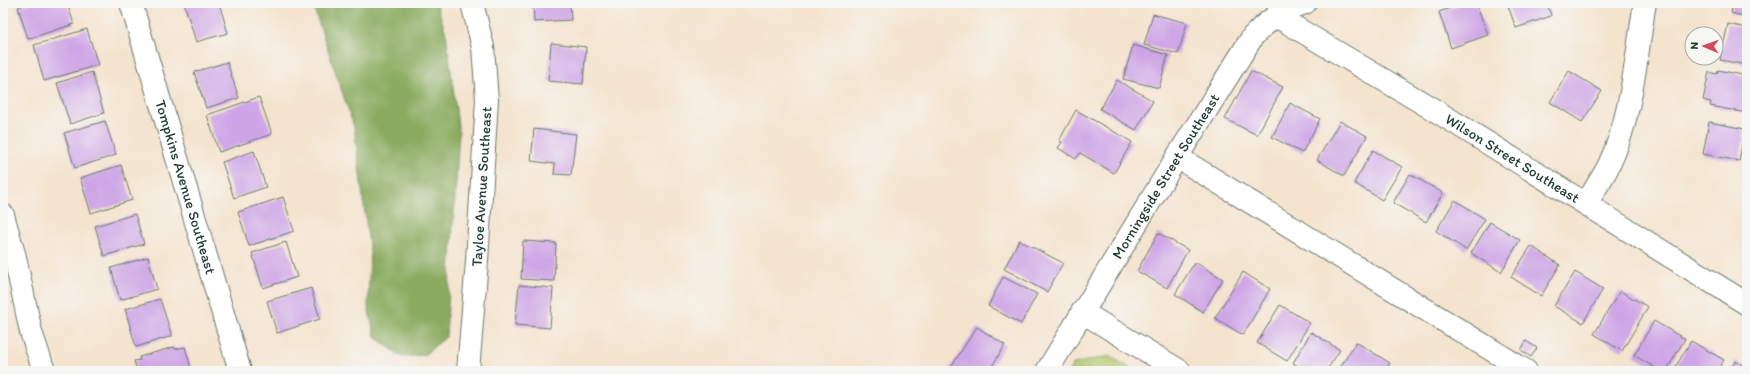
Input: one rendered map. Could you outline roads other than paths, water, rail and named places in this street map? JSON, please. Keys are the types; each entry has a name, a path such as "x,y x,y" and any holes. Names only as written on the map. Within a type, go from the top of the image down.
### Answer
{"street":[{"name":"Tompkins Avenue Southeast","path":"131,3 240,371"},
{"name":"Tayloe Avenue Southeast","path":"468,371 477,261 487,100 483,47 472,3"},
{"name":"Morningside Street Southeast","path":"1047,371 1253,36 1269,20 1305,3"},
{"path":"1586,204 1608,166 1623,124 1629,98 1645,3"},
{"name":"Wilson Street Southeast","path":"1276,16 1436,111 1747,304"},
{"path":"1178,157 1526,371"},
{"path":"3,215 15,257 31,332 44,371"},
{"path":"1082,312 1180,371"}]}
